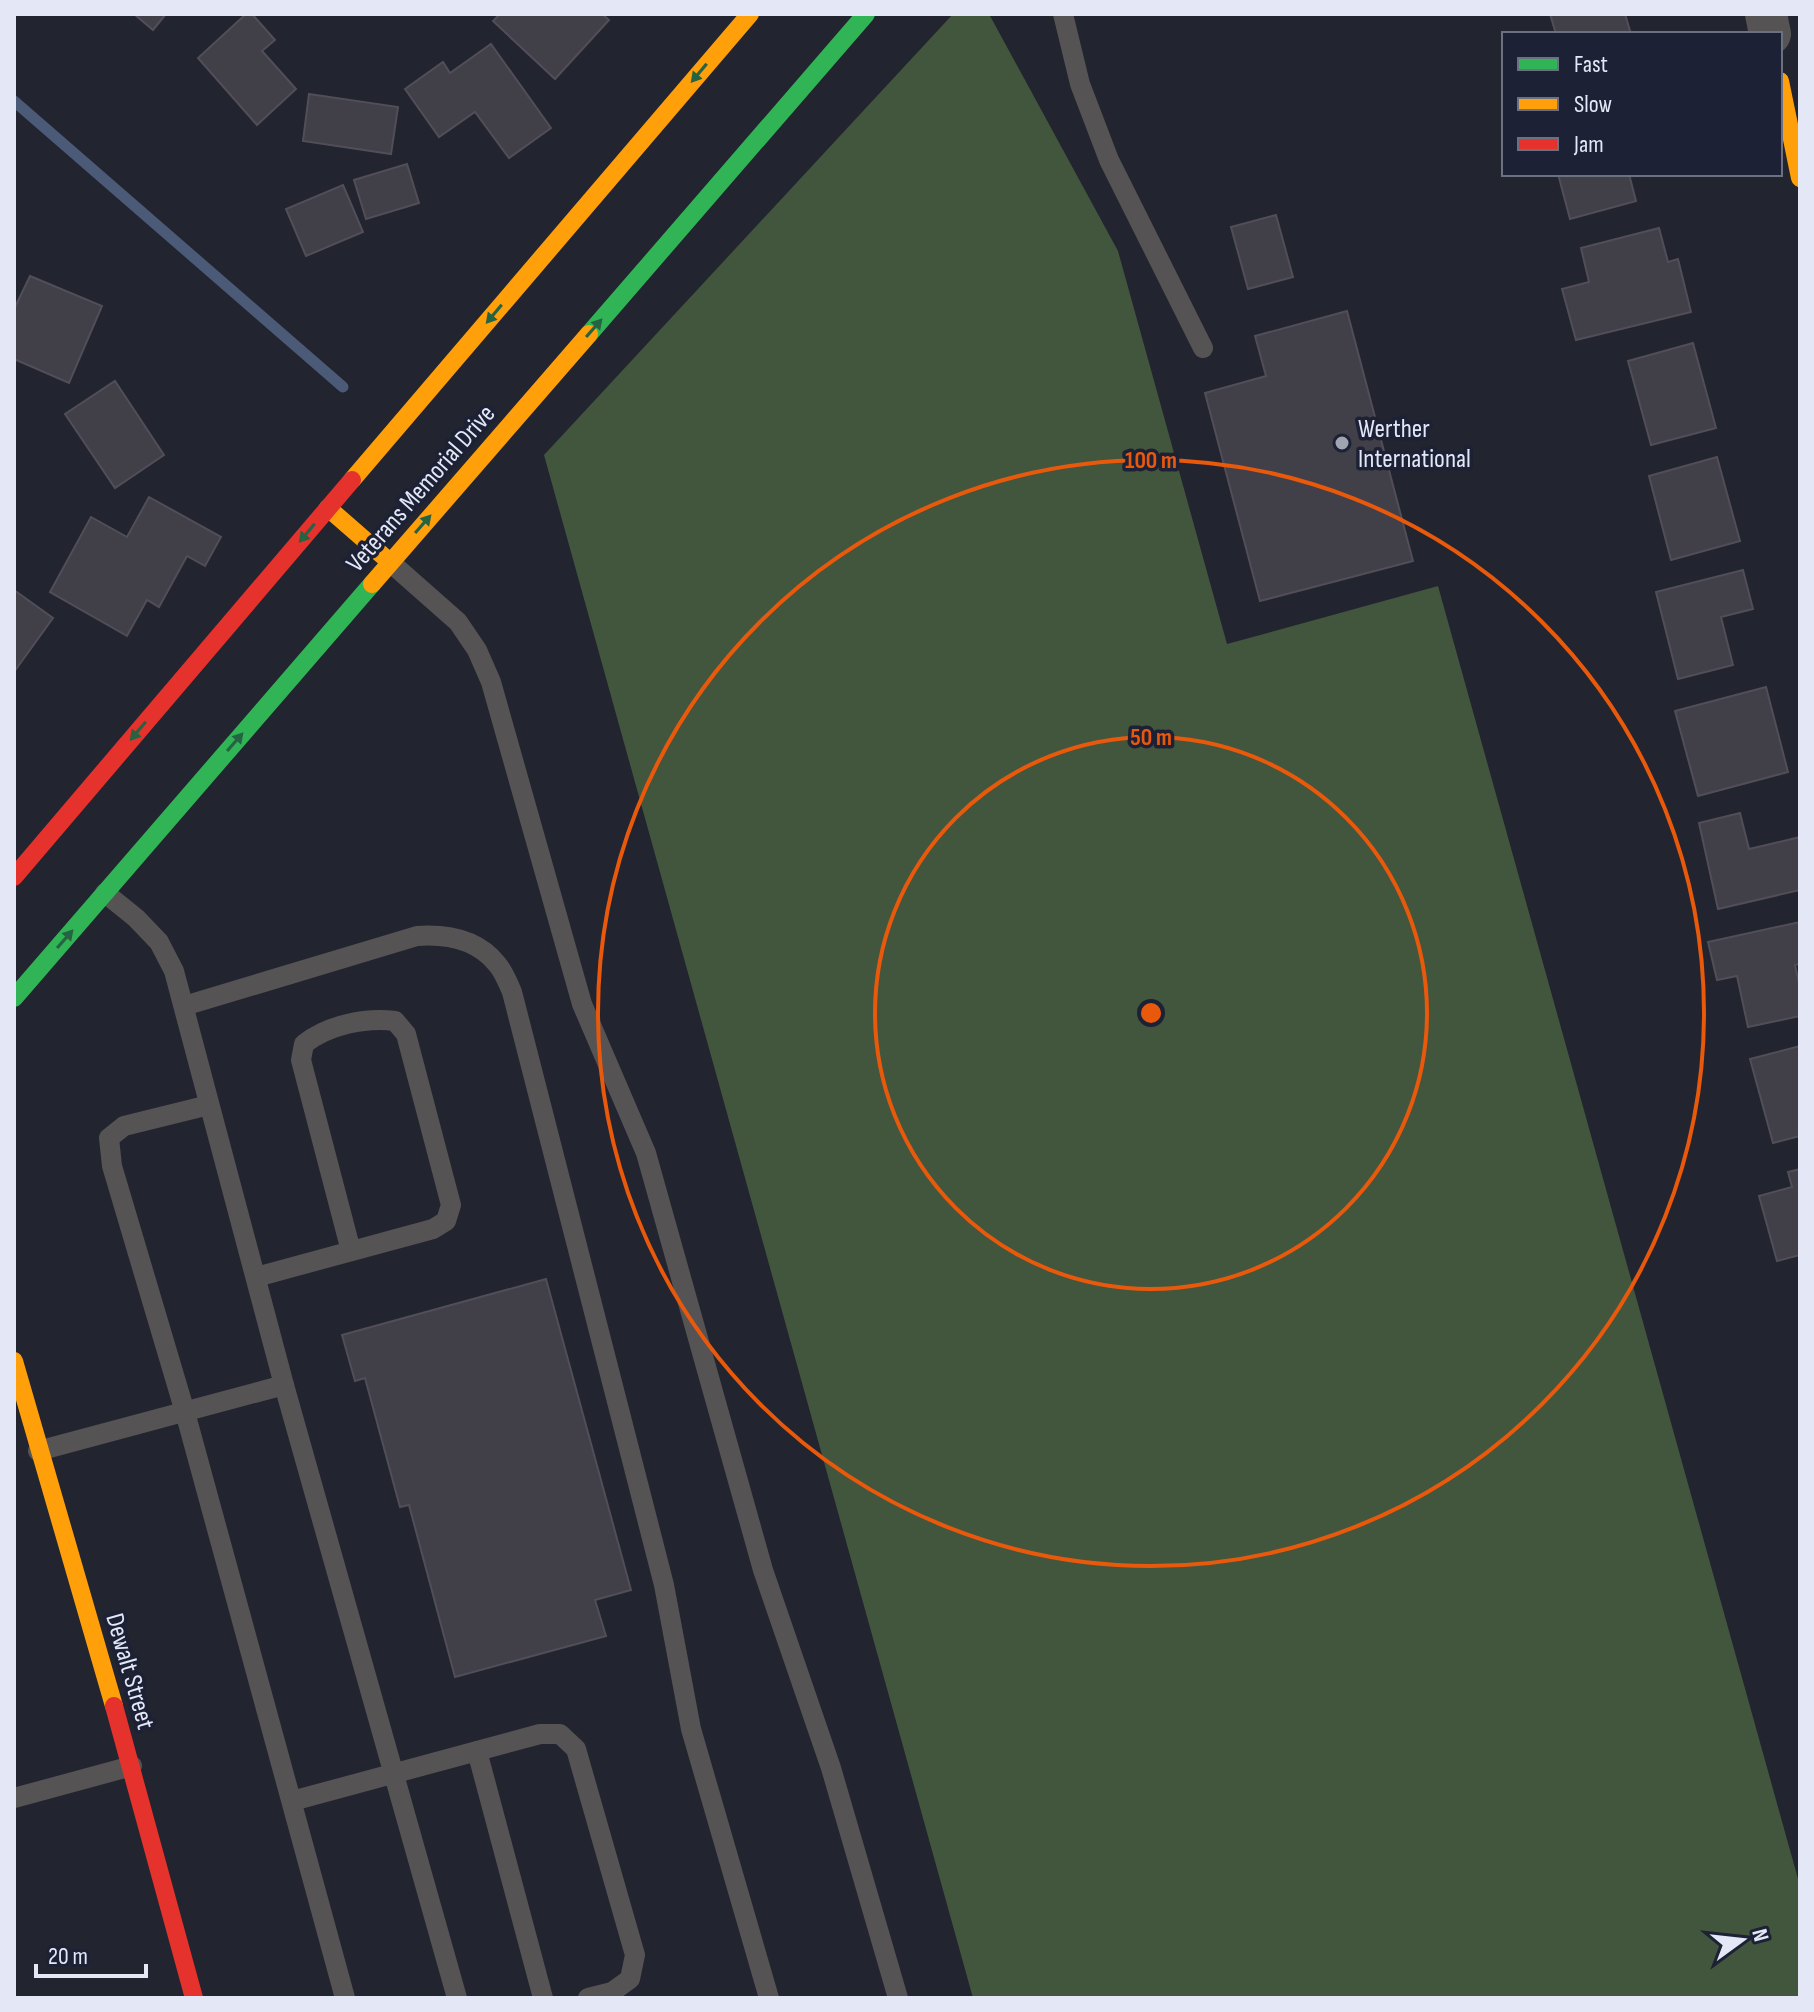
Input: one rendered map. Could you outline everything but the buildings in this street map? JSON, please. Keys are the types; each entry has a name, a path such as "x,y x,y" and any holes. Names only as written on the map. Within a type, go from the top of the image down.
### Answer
{"main road":[{"path":"14,877 750,14"},
{"name":"Veterans Memorial Drive","path":"14,998 866,14"},
{"path":"1782,91 1800,178"},
{"path":"328,508 390,562"},
{"name":"Dewalt Street","path":"14,1361 132,1766 194,1998"}],"lane":[{"path":"1063,14 1080,84 1109,160 1203,348"},
{"path":"390,562 458,622 477,650 491,682 582,1004 646,1153 763,1570 831,1768 898,1998"},
{"path":"105,893 159,942 174,971 284,1385 457,1998"},
{"path":"184,1006 417,936 441,934 472,943 497,964 512,992 664,1585 691,1729 769,1998"},
{"path":"256,1277 433,1229 446,1221 451,1205 406,1034 395,1021 373,1018 316,1034 304,1044 301,1060 351,1251"},
{"path":"209,1105 124,1126 109,1138 112,1166 185,1412 345,1998"},
{"path":"38,1451 284,1385"},
{"path":"292,1801 540,1734 560,1734 576,1749 635,1955 630,1979 612,1992 588,1998"},
{"path":"477,1751 543,1998"},
{"path":"14,1798 132,1766"}],"green space":[{"path":"953,14 989,14 1118,251 1227,644 1438,586 1800,1886 1800,1998 973,1998 544,455"}],"waterway":[{"path":"14,101 343,387"}],"traffic: fast":[{"path":"589,334 866,14"},
{"path":"14,998 372,584"}],"traffic: slow":[{"path":"352,480 750,14"},
{"path":"1782,91 1800,178"},
{"path":"372,584 589,334"},
{"path":"328,508 390,562"},
{"path":"14,1361 114,1706"}],"traffic: jam":[{"path":"14,877 352,480"},
{"path":"114,1706 194,1998"}],"place":[{"name":"Werther International","path":"1342,443"}]}
